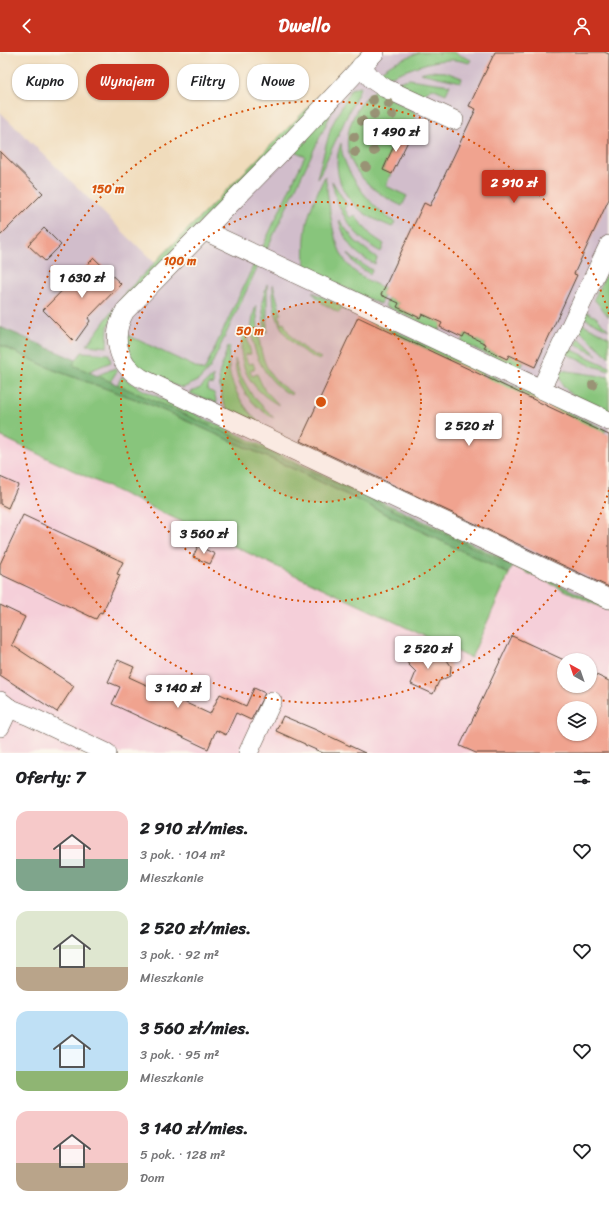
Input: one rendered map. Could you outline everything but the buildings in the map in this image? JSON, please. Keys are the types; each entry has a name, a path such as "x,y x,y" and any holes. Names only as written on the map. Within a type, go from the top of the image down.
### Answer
{"lane":[{"path":"375,52 205,231 132,304 119,322 117,342 121,356 130,370 141,378 609,599"},
{"path":"361,66 373,80 385,88 454,120"},
{"path":"205,231 609,421"},
{"path":"541,389 609,246"},
{"path":"248,753 272,701"},
{"path":"0,727 4,704 107,753"}],"shaded area":[{"path":"363,52 609,52 609,611 274,454 72,365 76,360 0,327 0,112 155,263"},
{"path":"0,436 471,658 513,566 609,611 609,753 0,753"}],"green space":[{"path":"363,52 369,52 116,309 108,327 107,347 87,345 127,291"},
{"path":"420,52 438,52 439,55 440,52 453,52 471,60 469,63 458,60 436,61 414,67 383,79 379,72 393,63"},
{"path":"428,71 446,72 462,78 461,82 420,73"},
{"path":"409,79 450,85 446,94 432,88 422,96 390,84"},
{"path":"361,86 317,178 331,127 351,89"},
{"path":"375,90 415,112 416,115 410,133 398,127 388,149 391,151 383,169 391,173 386,186 407,196 402,206 376,191 365,181 350,159 348,146 349,132 354,116 368,95"},
{"path":"336,103 266,251 262,248 305,156 290,149"},
{"path":"341,143 342,154 352,177 368,199 386,216 395,222 392,227 364,213 349,199 344,191 340,182 337,163"},
{"path":"325,176 332,226 340,250 345,261 352,269 367,280 384,288 381,294 384,296 380,304 305,269 305,242 310,211"},
{"path":"332,181 347,205 344,208 350,218 354,215 371,235 384,244 381,252 362,239 348,222 338,203"},
{"path":"339,220 355,241 377,258 375,264 361,256 351,247 344,235"},
{"path":"348,254 372,270 370,274 357,266"},
{"path":"255,262 259,264 210,368 199,380 183,388 139,374 121,332 204,371"},
{"path":"609,267 609,317 594,299"},
{"path":"267,284 267,332 265,332 262,302"},
{"path":"273,284 281,314 279,315 281,324 284,323 294,340 309,352 321,358 319,360 297,347 283,331 275,310"},
{"path":"312,292 357,313 356,315 341,308 339,313 322,303"},
{"path":"388,298 399,303 397,307 420,318 422,314 442,323 439,331 385,306"},
{"path":"256,306 260,344 266,366 272,376 292,393 291,395 280,388 271,379 263,369 257,357 253,344 252,331"},
{"path":"585,311 596,317 609,330 582,317"},
{"path":"371,319 485,373 483,376 369,322"},
{"path":"579,322 609,337 609,357 577,328"},
{"path":"0,327 76,360 73,365 274,454 513,566 509,574 298,471 149,404 54,370 0,345"},
{"path":"245,329 251,354 245,355 248,364 253,363 255,369 250,371 252,376 257,374 264,389 279,405 260,392 252,383 247,373 241,352"},
{"path":"465,334 486,344 484,348 507,359 509,355 524,361 520,370 461,342"},
{"path":"579,338 597,355 576,345"},
{"path":"0,345 54,370 149,404 298,471 509,574 471,658 0,436"},
{"path":"228,346 230,347 229,370 236,392 249,411 265,428 227,410 223,402 219,374"},
{"path":"568,348 609,367 609,371 590,365 565,353"},
{"path":"82,352 109,354 111,362 87,372 72,365"},
{"path":"235,359 241,376 252,395 274,418 258,408 246,394 238,378"},
{"path":"115,368 117,371 110,382 96,376"},
{"path":"560,370 609,377 609,412 576,397 569,392 563,386 560,379"},
{"path":"488,374 606,430 604,433 486,378"},
{"path":"122,376 139,388 609,608 609,611 274,454 117,385"},
{"path":"213,376 213,385 209,384 207,390 214,393 217,403 189,393 200,388"}]}
